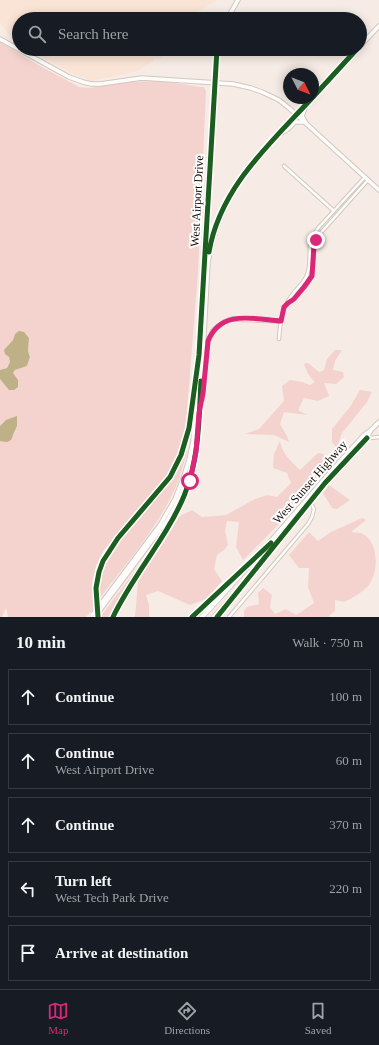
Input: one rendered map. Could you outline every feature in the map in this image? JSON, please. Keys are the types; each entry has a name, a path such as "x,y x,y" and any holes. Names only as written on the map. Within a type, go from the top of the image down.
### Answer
{"highway":[{"path":"202,617 264,549"},
{"path":"214,617 241,587"},
{"path":"217,617 241,587"}],"main road":[{"path":"231,12 238,0"},
{"path":"367,39 379,26"},
{"path":"0,40 12,46"},
{"path":"30,56 70,77 91,84 142,78 242,85 262,92 285,105 297,115 379,190"},
{"name":"West Airport Drive","path":"95,616 100,605 162,521 175,499 189,460 193,441 199,355 217,56"},
{"name":"West Airport Drive","path":"319,91 351,56"},
{"path":"306,123 302,115 307,104"},
{"name":"West Airport Drive","path":"95,616 163,526 175,506 190,471 197,440 206,273 212,241 223,209 236,185 250,166 307,104"},
{"path":"279,134 297,121 306,123"},
{"path":"199,413 203,393 208,341 213,331 224,322 232,319 239,318 281,321"},
{"path":"95,616 98,572 103,561 114,543 170,477 182,454 189,428 199,355"},
{"name":"West Sunset Highway","path":"192,617 264,549 379,422"},
{"path":"113,617 184,496 194,465 197,440"},
{"name":"West Sunset Highway","path":"241,587 258,568 308,500"}],"street":[{"path":"284,166 337,214"},
{"path":"279,340 283,311 291,296 307,276 311,240 319,227 366,178"},
{"path":"288,303 294,299 311,277 313,271 315,242 320,233 366,178"},
{"path":"311,240 315,242"},
{"path":"307,276 311,277"},
{"path":"366,436 376,438 379,437"},
{"path":"229,617 308,524 314,509 308,500"}],"shaded area":[{"path":"0,0 217,0 197,12 12,12 12,38 0,23"},
{"path":"0,42 12,49 12,56 23,56 79,87 89,88 129,82 160,81 204,87 206,91 198,272 184,438 172,469 161,484 103,551 96,566 92,583 93,609 86,617 8,617 6,608 2,617 0,617 0,441 14,435 17,426 6,420 0,426 0,379 5,384 17,384 13,373 15,370 27,366 30,357 28,351 29,338 15,334 13,340 8,345 10,362 7,368 0,370"},
{"path":"41,56 162,56 162,59 153,58 153,61 138,71 92,81 89,81 84,76 82,77 67,71"},
{"path":"19,331 24,332 29,338 28,351 30,357 27,366 15,370 13,373 18,380 18,387 14,390 9,390 0,379 0,370 7,368 10,362 9,357 5,354 4,350 13,340 15,334"},
{"path":"335,350 342,350 335,361 333,370 343,372 344,377 336,384 324,383 329,396 318,401 304,398 298,410 307,415 284,412 280,424 289,442 274,435 245,434 259,429 284,401 282,386 290,380 310,385 315,382 308,374 304,364 308,363 319,372 324,370 327,359"},
{"path":"360,390 372,392 367,402 342,433 337,448 332,442 332,429 350,407"},
{"path":"17,416 17,426 11,440 7,442 0,441 0,426 6,420"},
{"path":"280,441 285,454 300,470 318,453 324,454 324,462 317,479 279,524 243,560 236,547 239,522 227,521 225,531 228,545 217,555 214,569 222,581 206,599 190,605 158,591 146,595 149,605 149,617 135,617 138,582 180,516 192,510 202,517 226,515 255,499 267,495 277,497 291,483 287,473 273,468 274,454"},
{"path":"186,450 187,453 179,479 164,511 143,542 99,599 101,574 112,550 172,479"},
{"path":"329,485 350,500 337,509 332,508 323,493"},
{"path":"362,518 366,520 351,532 362,533 368,538 375,551 376,558 372,580 363,591 344,602 335,600 335,611 328,617 244,617 244,611 247,607 259,604 258,593 263,588 272,595 270,607 275,614 286,609 296,615 314,603 308,587 309,568 299,568 289,555 309,532 318,541 331,532"},
{"path":"149,552 109,617 101,617 101,616"}],"cycle path":[{"path":"98,617 96,588 103,561 118,538 170,477 181,455 189,428 199,355 217,56"},
{"path":"319,90 351,56"},
{"path":"209,252 215,229 224,207 236,187 264,149 306,104"},
{"path":"113,617 130,586 177,512 184,496 193,468 199,425 201,381"},
{"path":"217,617 325,483 367,438"},
{"path":"192,617 271,543"}],"route":[{"path":"190,481 196,452 199,413 203,393 208,341 210,336 213,331 224,322 232,319 239,318 281,321 284,307 294,299 312,276 314,246 316,240"}]}
